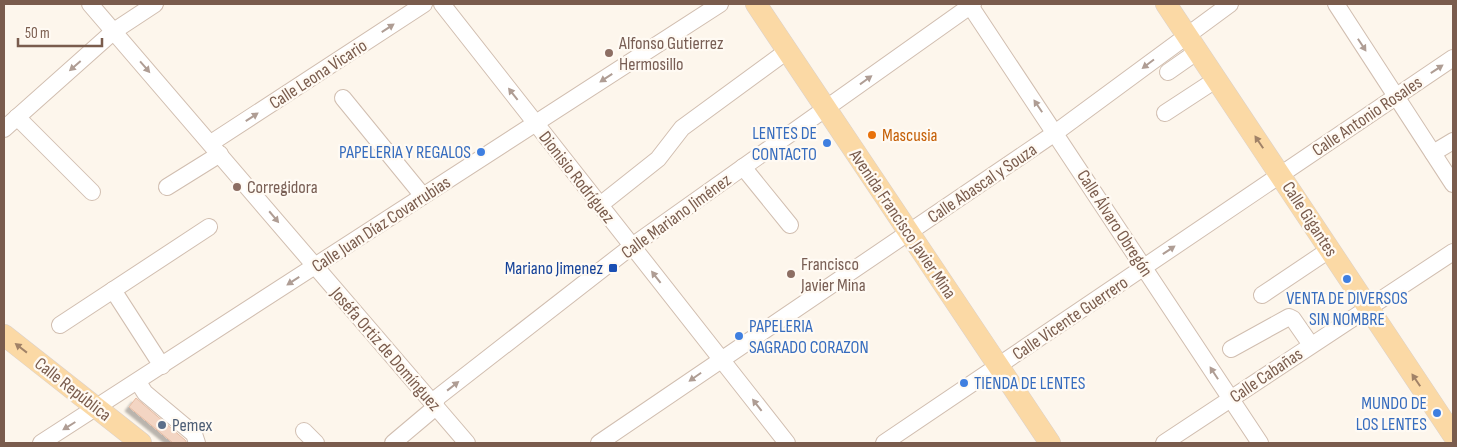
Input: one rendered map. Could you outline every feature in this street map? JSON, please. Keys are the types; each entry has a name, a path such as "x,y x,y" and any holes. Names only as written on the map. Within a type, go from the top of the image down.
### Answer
{"main road":[{"name":"Avenida Francisco Javier Mina","path":"756,4 1050,443"},
{"name":"Calle Gigantes","path":"1166,4 1453,435"},
{"name":"Calle República","path":"4,335 141,443"}],"street":[{"name":"Joséfa Ortiz de Domínguez","path":"90,4 216,148 467,443"},
{"path":"4,129 114,31 155,4"},
{"name":"Calle Leona Vicario","path":"167,187 216,148 424,4"},
{"name":"Dionisio Rodríguez","path":"442,4 787,443"},
{"name":"Calle Juan Díaz Covarrubias","path":"41,443 98,408 720,4"},
{"name":"Calle Mariano Jiménez","path":"393,443 429,413 438,397 632,246 971,4"},
{"name":"Calle Álvaro Obregón","path":"971,4 1260,443"},
{"path":"1168,72 1192,43 1230,4"},
{"path":"1336,4 1453,184"},
{"name":"Calle Abascal y Souza","path":"599,443 1055,133 1192,43"},
{"path":"600,205 658,159 682,128 788,51"},
{"name":"Calle Antonio Rosales","path":"1281,174 1453,58"},
{"path":"1165,113 1217,79"},
{"path":"343,98 423,196"},
{"path":"17,116 92,192"},
{"path":"1434,154 1453,141"},
{"path":"743,168 790,225"},
{"name":"Calle Vicente Guerrero","path":"884,443 1281,174"},
{"path":"60,325 209,227"},
{"path":"1262,295 1329,250"},
{"name":"Calle Cabañas","path":"1164,443 1453,252"},
{"path":"113,290 162,366"},
{"path":"1231,349 1289,317 1293,319 1311,345"},
{"path":"138,382 144,393 194,434 197,443"}],"building":[{"name":"Pemex","path":"136,398 187,443 173,443 129,407"}],"place":[{"name":"Alfonso Gutierrez Hermosillo","path":"609,53"},
{"name":"Mascusia","path":"872,135"},
{"name":"LENTES DE CONTACTO","path":"827,143"},
{"name":"PAPELERIA Y REGALOS","path":"481,152"},
{"name":"Corregidora","path":"237,187"},
{"name":"Mariano Jimenez","path":"613,268"},
{"name":"Francisco Javier Mina","path":"791,274"},
{"name":"VENTA DE DIVERSOS SIN NOMBRE","path":"1347,279"},
{"name":"PAPELERIA SAGRADO CORAZON","path":"739,336"},
{"name":"TIENDA DE LENTES","path":"964,383"},
{"name":"MUNDO DE LOS LENTES","path":"1437,413"},
{"name":"Pemex","path":"162,425"}]}
